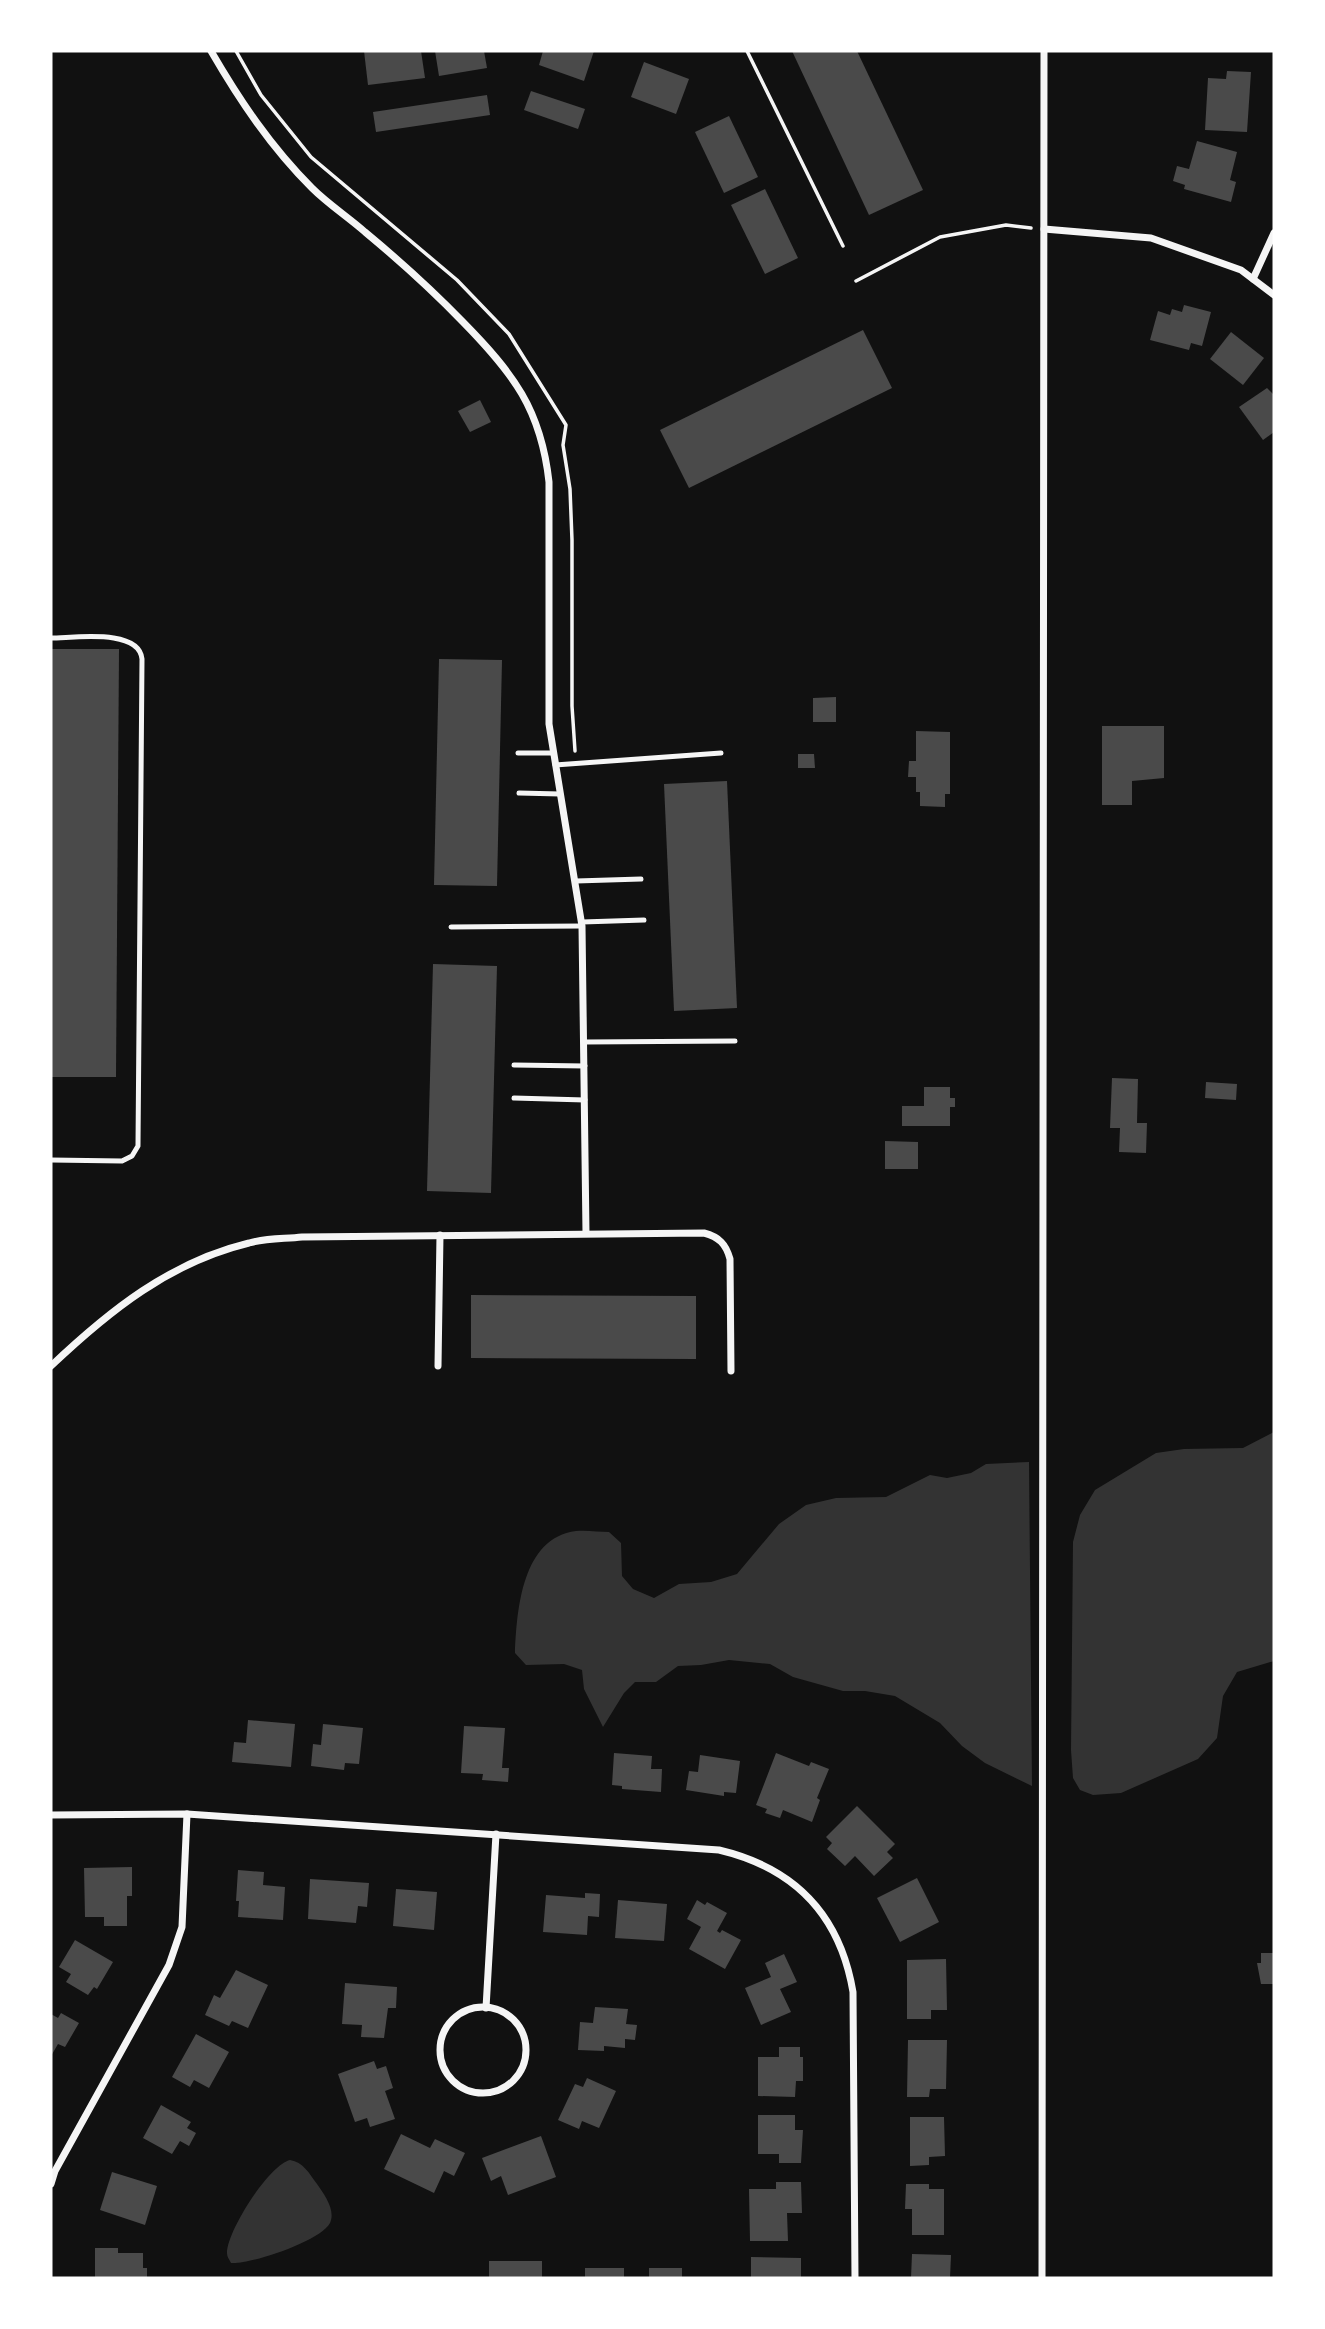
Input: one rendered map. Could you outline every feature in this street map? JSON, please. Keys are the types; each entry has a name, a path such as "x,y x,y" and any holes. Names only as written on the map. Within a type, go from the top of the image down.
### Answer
{"street":[{"path":"211,51 281,156 315,190 421,278 494,354 529,405 543,443 549,482 549,724 582,924 586,1233"},
{"path":"1042,2278 1044,51"},
{"path":"1044,229 1151,238 1241,270 1274,295"},
{"path":"1253,279 1274,233"},
{"path":"51,1366 107,1315 146,1287 198,1259 250,1242 289,1238 704,1233 719,1239 725,1245 730,1259 731,1371"},
{"path":"438,1366 440,1236"},
{"path":"51,2184 55,2171 177,1946 182,1927 187,1814"},
{"path":"51,1815 187,1814 719,1850 740,1855 779,1873 804,1893 825,1917 844,1953 853,1992 855,2278"},
{"path":"486,2008 496,1834"},
{"path":"475,2008 486,2008 497,2010 516,2022 525,2043 526,2054 524,2065 511,2083 502,2089 480,2093 459,2086 450,2078 444,2069 440,2047 448,2026 455,2018 475,2008"}],"lane":[{"path":"51,638 121,638 135,644 142,653 142,659 138,1146 132,1156 122,1161 51,1160"},
{"path":"518,753 552,753"},
{"path":"555,765 721,753"},
{"path":"519,793 560,794"},
{"path":"576,881 641,879"},
{"path":"451,927 644,920"},
{"path":"585,1042 735,1041"},
{"path":"514,1065 585,1066"},
{"path":"514,1098 585,1100"}],"path":[{"path":"236,51 261,95 312,157 457,279 509,334 566,425 563,445 570,489 572,706 576,764"},
{"path":"747,51 843,246"},
{"path":"856,281 940,237 1006,225 1044,229"}],"shaded area":[{"path":"1274,1432 1274,1661 1237,1672 1223,1696 1217,1738 1198,1759 1121,1793 1093,1795 1080,1790 1073,1778 1071,1750 1073,1542 1080,1515 1095,1490 1156,1453 1184,1449 1243,1448"},
{"path":"1029,1462 1032,1786 985,1763 962,1746 940,1723 895,1696 865,1691 843,1691 793,1677 770,1664 729,1660 678,1666 656,1682 635,1682 624,1693 603,1727 584,1689 582,1670 564,1664 526,1665 515,1653 518,1616 526,1578 533,1561 544,1547 558,1536 576,1531 609,1532 621,1543 622,1576 633,1589 654,1598 679,1584 711,1582 737,1574 779,1524 806,1505 836,1498 886,1497 930,1475 947,1478 971,1473 986,1464"},
{"path":"290,2160 299,2163 323,2192 330,2208 330,2223 324,2230 299,2244 253,2260 231,2263 227,2254 229,2243 241,2215 271,2174"}],"building":[{"path":"364,51 421,51 425,78 368,85"},
{"path":"435,51 484,51 487,68 439,76"},
{"path":"543,51 594,51 584,81 539,65"},
{"path":"792,51 857,51 923,190 869,215"},
{"path":"644,62 689,79 676,114 631,97"},
{"path":"1227,71 1251,72 1247,132 1205,130 1208,78 1226,79"},
{"path":"531,91 585,109 578,129 524,110"},
{"path":"487,95 490,115 376,132 373,112"},
{"path":"729,116 758,177 724,193 695,132"},
{"path":"1197,141 1237,152 1230,180 1236,182 1231,202 1184,189 1185,185 1173,181 1177,166 1189,169"},
{"path":"765,189 798,258 765,274 731,205"},
{"path":"1184,305 1211,312 1202,346 1191,343 1189,350 1150,340 1158,311 1170,315 1172,309 1182,312"},
{"path":"863,330 892,388 689,488 660,430"},
{"path":"1231,332 1264,358 1243,385 1210,359"},
{"path":"1267,388 1274,395 1274,432 1263,440 1239,407"},
{"path":"480,400 491,422 470,432 458,411"},
{"path":"51,649 119,649 116,1077 51,1077"},
{"path":"439,659 502,660 497,886 434,885"},
{"path":"836,697 836,722 813,722 813,698"},
{"path":"1102,726 1164,726 1164,778 1132,781 1132,805 1102,805"},
{"path":"916,731 950,732 950,794 945,794 945,807 920,806 916,777 908,777 909,761 916,761"},
{"path":"798,754 814,754 815,768 798,768"},
{"path":"727,781 737,1008 674,1011 664,784"},
{"path":"433,964 497,966 491,1193 427,1191"},
{"path":"1112,1078 1138,1079 1137,1123 1147,1123 1146,1153 1119,1152 1120,1128 1110,1128"},
{"path":"1206,1082 1237,1084 1236,1100 1205,1098"},
{"path":"924,1087 950,1087 950,1098 955,1098 955,1107 950,1107 950,1126 902,1126 902,1106 924,1106"},
{"path":"885,1141 918,1142 918,1169 885,1169"},
{"path":"471,1295 696,1296 696,1359 471,1358"},
{"path":"248,1720 295,1724 291,1767 232,1762 234,1742 246,1743"},
{"path":"323,1724 363,1728 359,1764 345,1763 344,1770 311,1766 313,1744 321,1745"},
{"path":"464,1726 505,1728 502,1768 509,1768 508,1782 482,1780 483,1774 461,1773"},
{"path":"614,1753 652,1756 651,1769 662,1769 661,1792 622,1789 622,1786 612,1785"},
{"path":"776,1753 809,1766 811,1762 829,1769 817,1798 820,1800 812,1822 783,1810 780,1818 765,1813 767,1809 756,1805"},
{"path":"700,1755 740,1761 736,1793 724,1792 724,1796 686,1790 689,1771 698,1772"},
{"path":"857,1806 895,1844 887,1852 893,1858 874,1876 855,1856 845,1866 827,1849 832,1843 826,1837"},
{"path":"132,1867 132,1896 127,1896 127,1926 104,1926 104,1917 85,1917 84,1868"},
{"path":"238,1870 264,1872 263,1885 285,1887 283,1920 238,1917"},
{"path":"917,1878 939,1922 900,1942 877,1898"},
{"path":"310,1879 369,1883 367,1907 358,1906 356,1923 308,1919"},
{"path":"396,1889 437,1892 434,1930 393,1926"},
{"path":"585,1893 600,1894 599,1917 588,1916 587,1935 543,1932 546,1895 585,1898"},
{"path":"618,1900 667,1904 664,1941 615,1938"},
{"path":"697,1900 705,1905 707,1902 727,1913 717,1931 720,1933 722,1930 741,1940 725,1969 689,1949 701,1927 687,1919"},
{"path":"75,1940 113,1962 97,1989 94,1987 88,1995 66,1982 71,1974 59,1967"},
{"path":"1261,1953 1274,1953 1274,1984 1261,1984 1257,1963 1261,1963"},
{"path":"784,1954 797,1982 780,1989 791,2012 761,2025 745,1988 771,1977 765,1963"},
{"path":"946,1959 947,2010 931,2010 931,2019 907,2019 907,1960"},
{"path":"236,1970 268,1985 248,2028 232,2021 229,2026 205,2015 214,1995 220,1998"},
{"path":"345,1983 397,1987 396,2008 388,2008 384,2038 361,2037 362,2025 342,2024"},
{"path":"595,2007 628,2009 626,2024 637,2025 635,2040 625,2039 625,2048 604,2046 604,2051 578,2050 580,2022 593,2023"},
{"path":"61,2013 79,2023 65,2047 58,2044 51,2056 51,2014 58,2018"},
{"path":"196,2034 229,2052 209,2088 194,2080 190,2087 172,2077"},
{"path":"908,2040 947,2040 946,2089 930,2089 929,2097 907,2097"},
{"path":"779,2047 800,2047 800,2057 803,2057 803,2081 796,2081 795,2097 758,2096 758,2057 779,2057"},
{"path":"374,2061 377,2069 386,2066 393,2088 385,2091 395,2119 370,2127 367,2118 355,2122 338,2074"},
{"path":"587,2078 616,2091 599,2128 582,2121 579,2129 558,2120 575,2084 583,2087"},
{"path":"161,2105 191,2122 187,2128 196,2133 189,2146 180,2141 172,2154 143,2138"},
{"path":"758,2115 795,2115 795,2130 803,2130 801,2163 779,2163 779,2154 758,2154"},
{"path":"910,2117 944,2117 945,2156 929,2157 929,2165 910,2166"},
{"path":"401,2134 430,2148 435,2139 465,2153 454,2176 444,2171 434,2193 384,2169"},
{"path":"541,2136 556,2177 508,2195 501,2176 491,2181 482,2158"},
{"path":"112,2172 157,2186 145,2225 100,2210"},
{"path":"776,2182 801,2182 802,2213 787,2213 788,2241 750,2241 749,2189 776,2189"},
{"path":"906,2184 929,2184 929,2189 944,2189 944,2235 912,2235 912,2209 905,2209"},
{"path":"95,2248 118,2248 118,2253 143,2253 143,2268 147,2268 147,2278 95,2278"},
{"path":"912,2254 951,2255 950,2278 911,2278"},
{"path":"751,2257 801,2258 801,2278 751,2278"},
{"path":"489,2261 542,2261 542,2278 489,2278"},
{"path":"585,2268 624,2268 624,2278 585,2278"},
{"path":"649,2268 682,2268 682,2278 649,2278"}]}
